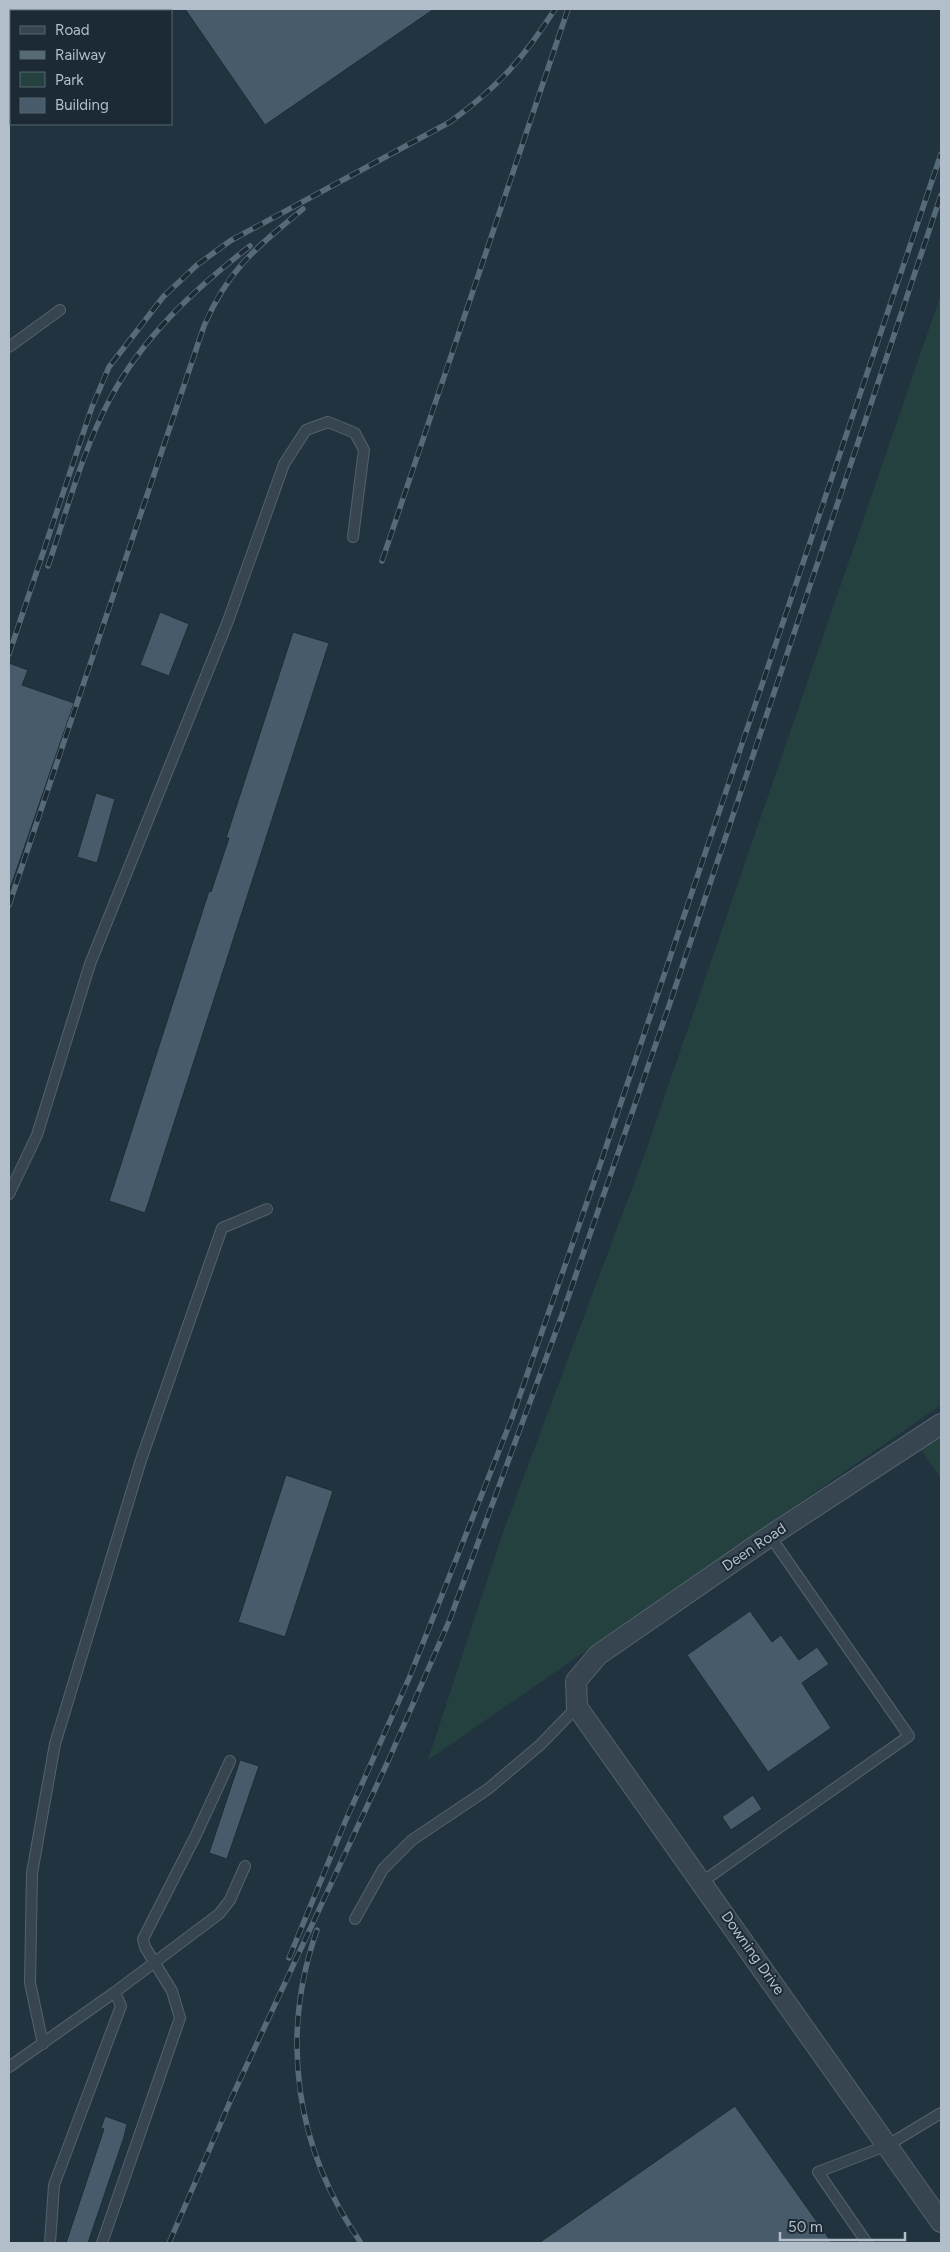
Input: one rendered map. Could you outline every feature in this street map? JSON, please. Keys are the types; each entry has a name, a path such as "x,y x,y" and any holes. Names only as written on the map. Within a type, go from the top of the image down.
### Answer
{"street":[{"name":"Deen Road","path":"577,1707 576,1682 598,1655 770,1536 941,1424"},
{"name":"Downing Drive","path":"577,1707 941,2222"}],"lane":[{"path":"9,347 60,310"},
{"path":"9,1194 37,1135 90,964 228,622 284,464 306,430 328,422 355,433 364,450 353,537"},
{"path":"43,2044 30,1983 32,1873 55,1744 141,1460 222,1228 267,1210"},
{"path":"702,1882 908,1736 770,1536"},
{"path":"355,1920 383,1869 412,1840 488,1789 540,1745 577,1707"},
{"path":"102,2243 180,2018 172,1991 145,1947 143,1939 196,1835 230,1761"},
{"path":"9,2067 155,1963 219,1914 230,1900 245,1866"},
{"path":"50,2243 54,2185 122,2006 115,1992"},
{"path":"868,2243 818,2172 888,2145 941,2113"}],"green space":[{"path":"941,294 941,1405 428,1760 502,1535 642,1162"},
{"path":"941,1436 941,1478 921,1450"}],"building":[{"path":"185,9 434,9 265,125"},
{"path":"160,612 189,624 169,676 140,665"},
{"path":"293,632 329,643 145,1213 109,1201 209,891 211,892 229,838 226,838"},
{"path":"9,663 28,670 22,685 74,703 11,886 9,886"},
{"path":"96,793 115,799 97,863 77,857"},
{"path":"286,1475 333,1491 285,1637 238,1622"},
{"path":"750,1611 772,1642 781,1635 799,1660 817,1647 829,1664 802,1683 831,1728 768,1772 687,1655"},
{"path":"240,1760 259,1766 227,1859 209,1853"},
{"path":"753,1795 762,1809 731,1830 722,1817"},
{"path":"735,2106 832,2243 539,2243"},
{"path":"105,2116 127,2124 124,2137 88,2243 66,2243 104,2129 101,2128"}],"railway":[{"path":"9,654 92,407 109,367 163,297 197,265 230,241 450,122 496,84 521,57 555,9"},
{"path":"382,561 568,9"},
{"path":"289,1958 345,1822 410,1676 512,1418 602,1159 941,154"},
{"path":"169,2243 232,2097 389,1759 450,1619 562,1315 670,1003 941,195"},
{"path":"9,905 204,326 223,289 245,260 303,209"},
{"path":"48,566 91,439 123,376 154,334 172,315 210,279 250,246"},
{"path":"317,1930 305,1971 299,2011 297,2052 300,2092 308,2132 321,2170 339,2207 361,2243"}]}
